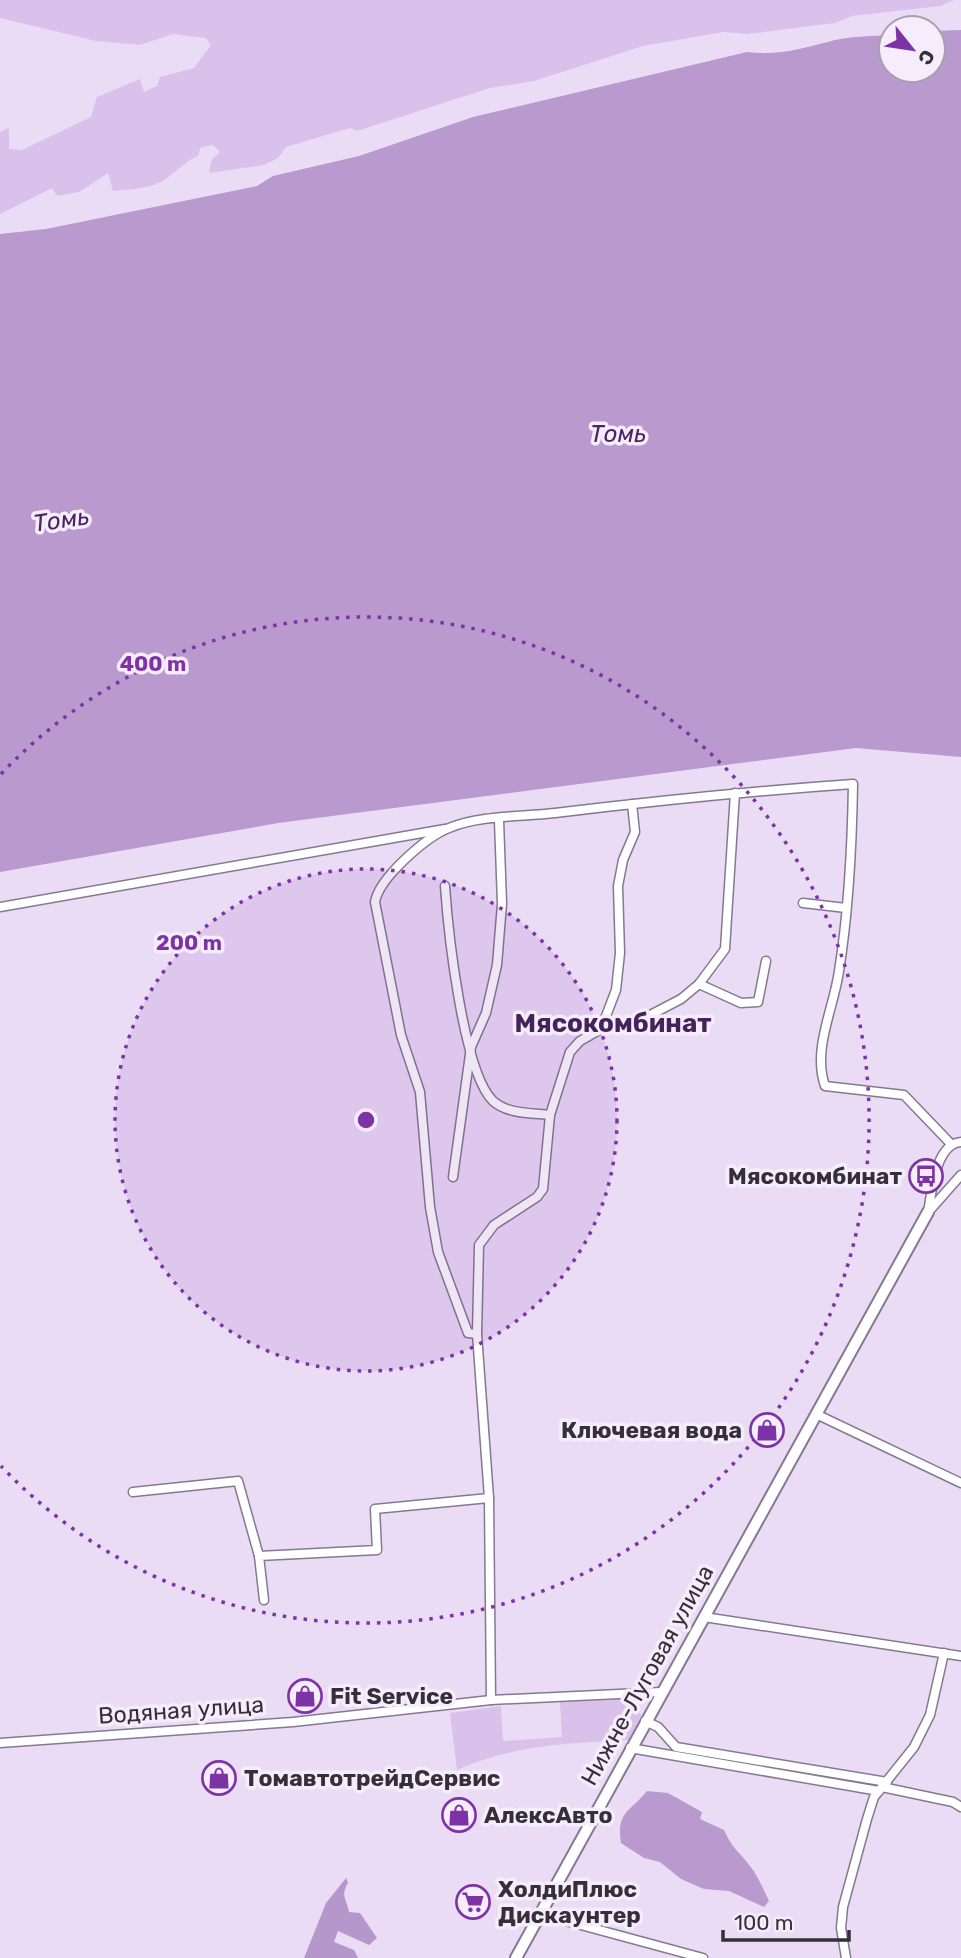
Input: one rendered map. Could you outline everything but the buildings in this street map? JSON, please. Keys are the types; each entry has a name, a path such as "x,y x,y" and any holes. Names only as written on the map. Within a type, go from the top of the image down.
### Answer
{"street":[{"path":"0,907 499,820 735,793 853,784 851,875 839,973 822,1051 820,1073 825,1086 904,1095 951,1144"},
{"path":"491,1700 489,1498 477,1334 479,1245 494,1225 537,1197 543,1189 550,1115 570,1052 580,1041 601,1029 634,1024 653,1016 699,984 727,942 735,793"},
{"path":"601,1029 616,990 620,953 618,886 623,860 635,832 632,804"},
{"path":"453,1177 471,1047 486,1013 497,965 502,904 499,820"},
{"path":"448,828 419,848 381,884 375,902 401,1035 420,1092 430,1208 438,1252 468,1333 477,1334"},
{"path":"445,886 457,995 481,1081 495,1104 509,1110 550,1115"},
{"path":"803,903 846,908"},
{"path":"699,984 741,1003 758,1002 766,961"},
{"path":"928,1212 935,1178 945,1151 951,1144 961,1142"},
{"path":"928,1212 961,1175"},
{"name":"Нижне-Луговая улица","path":"516,1958 928,1212"},
{"path":"818,1415 961,1483"},
{"path":"133,1492 238,1481 259,1556 264,1600"},
{"path":"259,1556 377,1550 375,1509 489,1498"},
{"path":"704,1617 961,1656"},
{"path":"846,1958 841,1928 843,1907 867,1819 883,1787 914,1747 930,1715 944,1653"},
{"name":"Водяная улица","path":"0,1743 293,1722 491,1700 662,1692"},
{"path":"645,1721 658,1727 676,1747 883,1787 953,1802 961,1807"},
{"path":"630,1748 883,1787"},
{"path":"540,1914 703,1958"}],"shaded area":[{"path":"0,0 954,0 940,6 852,16 835,23 747,34 723,32 643,46 534,81 490,88 357,131 350,128 286,147 278,158 264,165 209,173 212,159 220,152 213,145 201,147 198,156 155,184 113,191 108,173 79,192 57,196 52,188 0,214 0,132 9,128 9,149 22,150 91,117 97,97 140,79 144,92 157,86 160,77 194,68 211,45 206,38 173,34 140,45 96,41 0,18"},
{"path":"633,1698 641,1715 630,1740 520,1750 457,1770 450,1713 501,1706 503,1741 562,1737 560,1702"},
{"path":"346,1878 348,1883 344,1894 349,1912 360,1913 377,1938 369,1945 338,1931 334,1942 354,1950 358,1958 304,1958 326,1903"}],"water":[{"name":"Томь","path":"947,30 961,30 961,757 856,748 278,823 0,872 0,234 46,229 257,186 273,176 359,156 473,117 747,52 781,52 842,39 877,36 877,84 947,84"},
{"path":"647,1791 668,1793 702,1812 700,1819 724,1830 758,1878 769,1901 764,1907 729,1891 704,1889 681,1879 660,1862 644,1858 621,1843 623,1818"}],"place":[{"name":"Мясокомбинат","path":"926,1176"},
{"name":"Ключевая вода","path":"767,1430"},
{"name":"Fit Service","path":"305,1696"},
{"name":"ТомавтотрейдСервис","path":"219,1778"},
{"name":"АлексАвто","path":"459,1815"},
{"name":"ХолдиПлюс Дискаунтер","path":"473,1902"}],"district":[{"name":"Мясокомбинат","path":"613,1023"}]}
